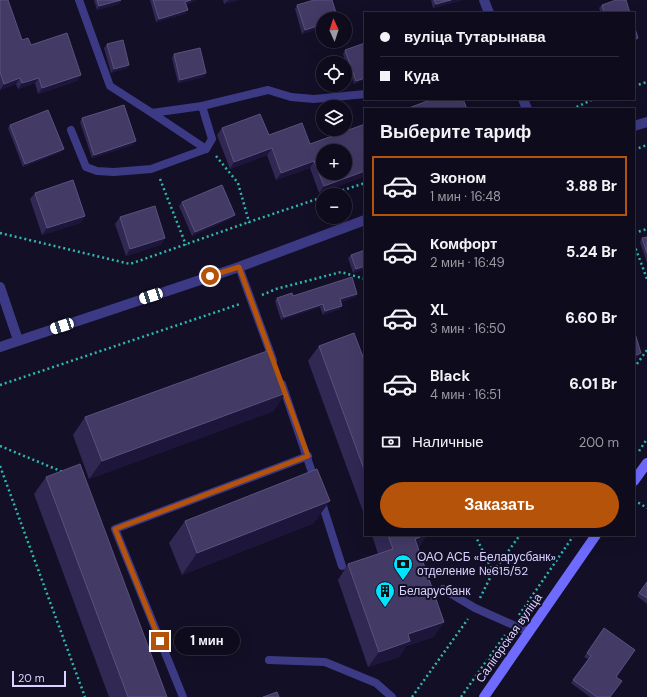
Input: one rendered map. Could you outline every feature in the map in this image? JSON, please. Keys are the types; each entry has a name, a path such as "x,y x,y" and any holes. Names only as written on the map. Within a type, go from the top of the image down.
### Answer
{"main road":[{"path":"635,481 647,463"},
{"name":"Салігорская вуліца","path":"484,697 595,536"}],"street":[{"path":"484,0 489,12"},
{"path":"635,126 647,122"},
{"path":"0,347 239,267 364,220"},
{"path":"0,287 18,340"}],"lane":[{"path":"79,0 110,86 152,114 207,147"},
{"path":"152,114 202,106 268,90 291,97 314,99 364,94"},
{"path":"71,130 86,167 97,171 114,172 155,168 207,147 212,139 202,106"},
{"path":"239,267 308,456 342,566"},
{"path":"183,697 115,529 308,456"},
{"path":"443,589 475,608 529,632"},
{"path":"269,660 325,662 376,683 392,697"}],"path":[{"path":"635,86 647,82"},
{"path":"574,108 592,100"},
{"path":"635,150 647,145"},
{"path":"207,147 238,184 248,222"},
{"path":"155,168 186,245"},
{"path":"350,188 364,183"},
{"path":"0,233 130,264 316,199"},
{"path":"635,233 647,229"},
{"path":"635,247 647,279"},
{"path":"0,385 251,300 276,289 341,272 364,279"},
{"path":"635,367 647,350"},
{"path":"638,452 647,439"},
{"path":"0,446 67,474"},
{"path":"0,466 85,697"},
{"path":"635,501 646,507"},
{"path":"475,536 493,572"}],"building":[{"path":"0,0 8,0 22,40 28,38 31,45 67,33 81,75 42,88 39,78 22,83 20,78 4,84 0,72"},
{"path":"97,0 121,0 99,6"},
{"path":"153,0 191,0 185,2 188,10 159,19"},
{"path":"314,0 332,0 336,12 316,12 316,26 305,30 297,5"},
{"path":"434,0 451,0 436,4"},
{"path":"616,0 626,0 630,12 604,12 602,5"},
{"path":"635,28 638,38 635,40"},
{"path":"123,40 129,65 114,69 107,44"},
{"path":"364,43 364,78 356,81 352,70 352,56 347,56 345,50"},
{"path":"200,48 206,73 180,80 174,54"},
{"path":"430,100 463,100 467,108 409,108"},
{"path":"124,105 136,141 94,155 82,118"},
{"path":"48,110 64,149 25,164 10,125"},
{"path":"260,114 269,135 302,123 310,144 332,136 352,136 352,129 364,124 364,171 352,176 352,144 316,144 316,166 314,161 281,173 272,148 234,162 222,128"},
{"path":"73,180 85,216 47,228 35,193"},
{"path":"322,180 340,180 324,186"},
{"path":"222,185 235,215 195,232 182,202"},
{"path":"155,206 165,238 130,249 120,217"},
{"path":"647,237 647,253 642,238"},
{"path":"364,250 364,266 356,269 351,255"},
{"path":"352,277 357,294 340,299 342,306 325,311 323,304 284,317 277,298 292,293 293,296"},
{"path":"354,333 364,359 364,469 319,346"},
{"path":"635,333 641,353 635,356"},
{"path":"270,350 286,393 102,461 85,417"},
{"path":"80,464 167,697 128,697 46,477"},
{"path":"317,469 330,501 197,553 185,521"},
{"name":"Беларусбанк","path":"388,536 422,536 415,539 444,622 408,634 410,641 379,652 348,564 393,549"},
{"path":"647,582 647,598 639,593"},
{"path":"604,628 635,650 616,677 622,681 610,697 597,697 573,680 591,656 587,653"},
{"path":"277,692 279,697 263,697"}],"place":[{"name":"ОАО АСБ «Беларусбанк» отделение №615/52","path":"403,581"},
{"name":"Беларусбанк","path":"385,608"}],"route":[{"path":"160,641 115,529 308,456 239,267 210,276"}]}
